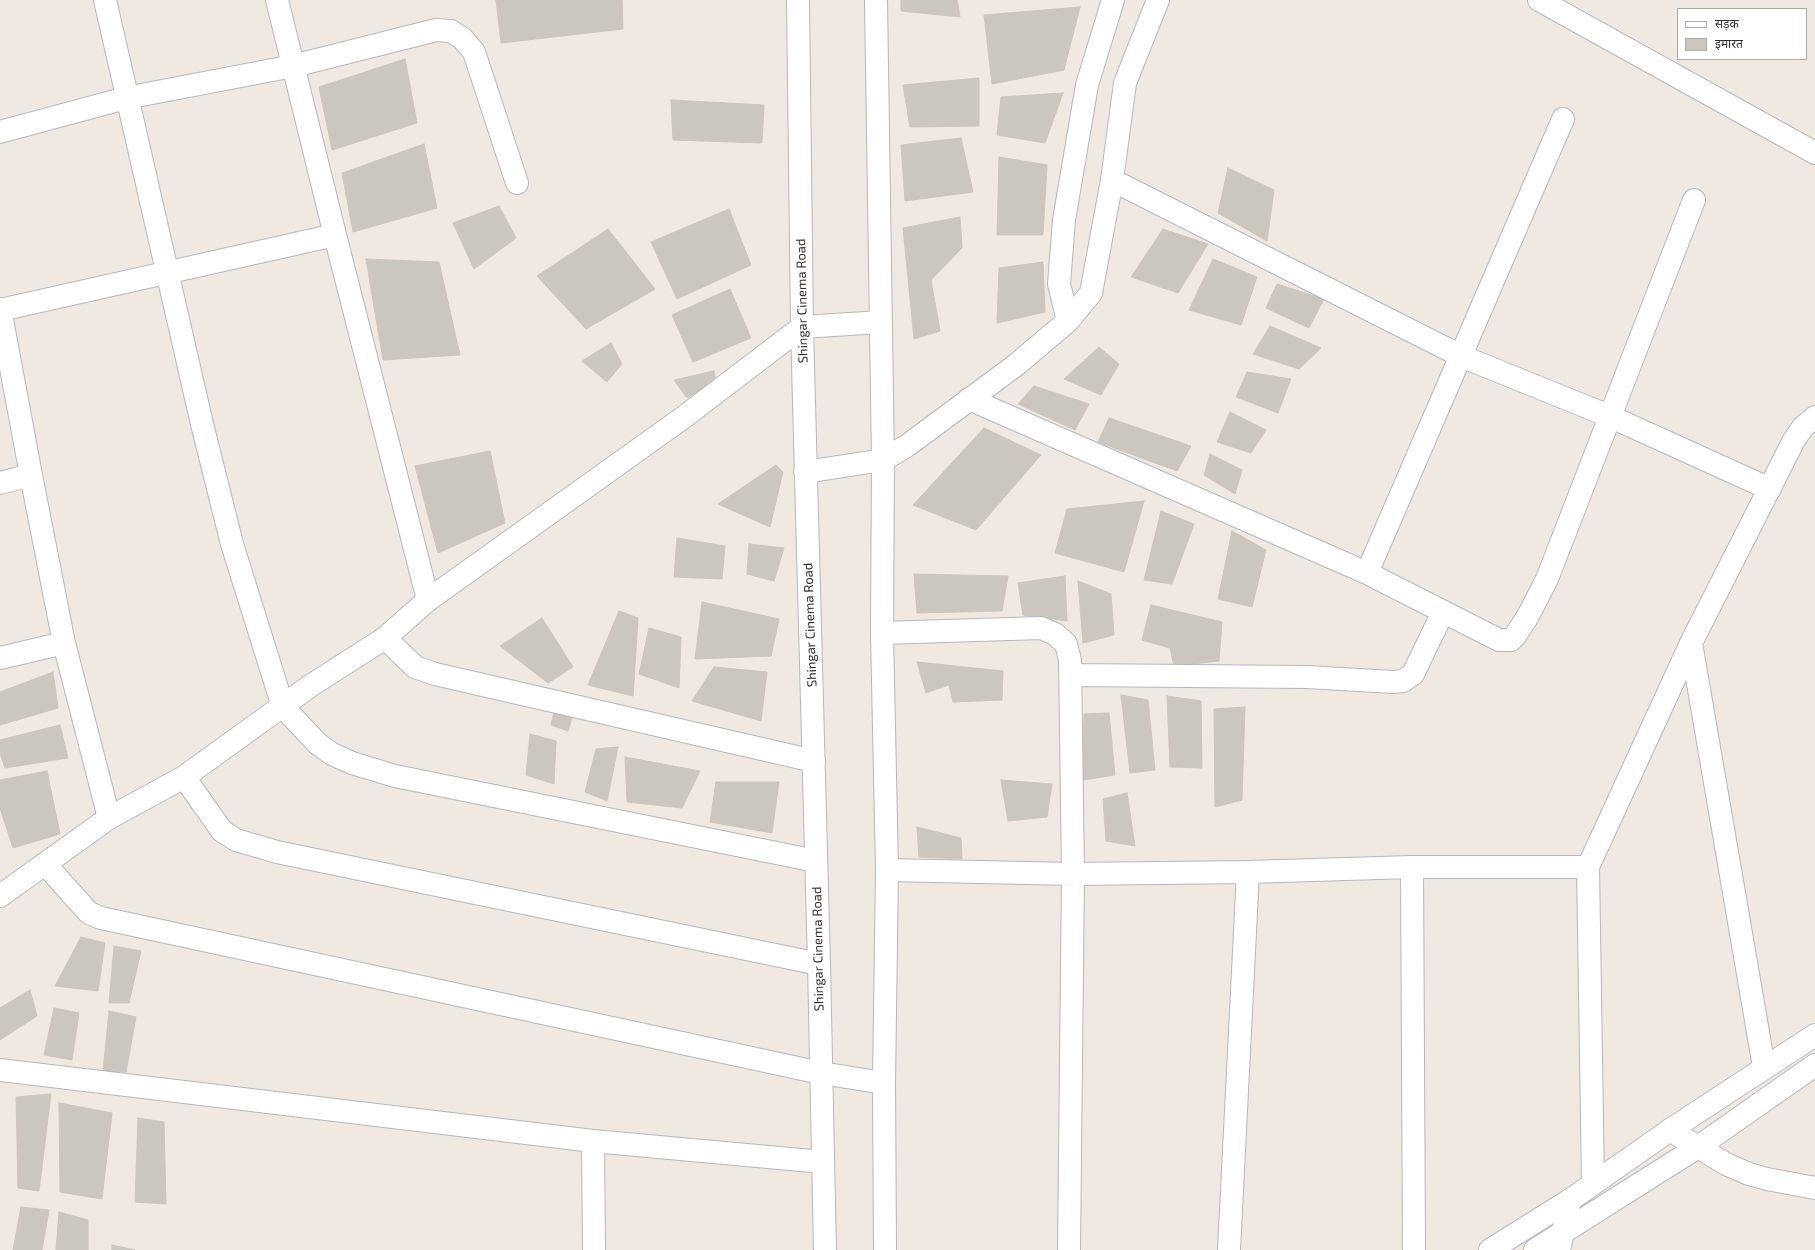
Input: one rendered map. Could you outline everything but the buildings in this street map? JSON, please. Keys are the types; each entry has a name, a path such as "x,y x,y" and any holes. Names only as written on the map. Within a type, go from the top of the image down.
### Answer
{"street":[{"path":"105,0 126,98 232,544 289,714 318,744 332,754 352,763 395,776 816,861"},
{"path":"277,0 334,235 428,600"},
{"name":"Shingar Cinema Road","path":"798,0 805,472 814,761 825,1250"},
{"path":"876,0 883,460 882,633 887,870 884,1082 884,1250"},
{"path":"1068,321 1059,284 1064,220 1087,85 1112,0"},
{"path":"805,472 883,460 908,445 1016,365 1068,321 1091,293 1112,180 1125,83 1158,0"},
{"path":"1539,0 1815,153"},
{"path":"0,132 126,98 293,66 436,30 451,31 463,39 474,52 518,183"},
{"path":"1367,573 1563,119"},
{"path":"1112,180 1460,356 1609,416 1770,489"},
{"path":"969,399 1367,573 1499,640 1510,640 1515,636 1528,616 1547,579 1694,200"},
{"path":"109,818 64,643 0,309 334,235"},
{"path":"0,896 46,865 109,818 184,777 289,714 310,686 391,644 428,600 691,412 802,327 881,322"},
{"path":"1593,1183 1588,867 1691,643 1794,440 1804,427 1815,417"},
{"path":"0,483 31,475"},
{"path":"1071,675 1306,677 1393,682 1403,681 1413,674 1443,612"},
{"path":"882,633 1041,628 1055,634 1066,644 1070,660 1071,675 1073,874 1069,1250"},
{"path":"0,658 64,643"},
{"path":"1691,643 1764,1067"},
{"path":"391,644 415,667 465,682 814,761"},
{"path":"184,777 222,831 236,840 277,852 819,964"},
{"path":"46,865 89,913 101,918 820,1073 884,1082"},
{"path":"887,870 1073,874 1248,872 1412,867 1588,867"},
{"path":"1412,867 1414,1250"},
{"path":"1229,1250 1248,872"},
{"path":"1490,1250 1570,1200 1670,1130 1815,1035"},
{"path":"1535,1250 1561,1241 1815,1066"},
{"path":"0,1070 593,1141 823,1162"},
{"path":"1670,1130 1726,1164 1748,1174 1815,1188"},
{"path":"593,1141 594,1250"},
{"path":"1561,1241 1570,1200"}]}
